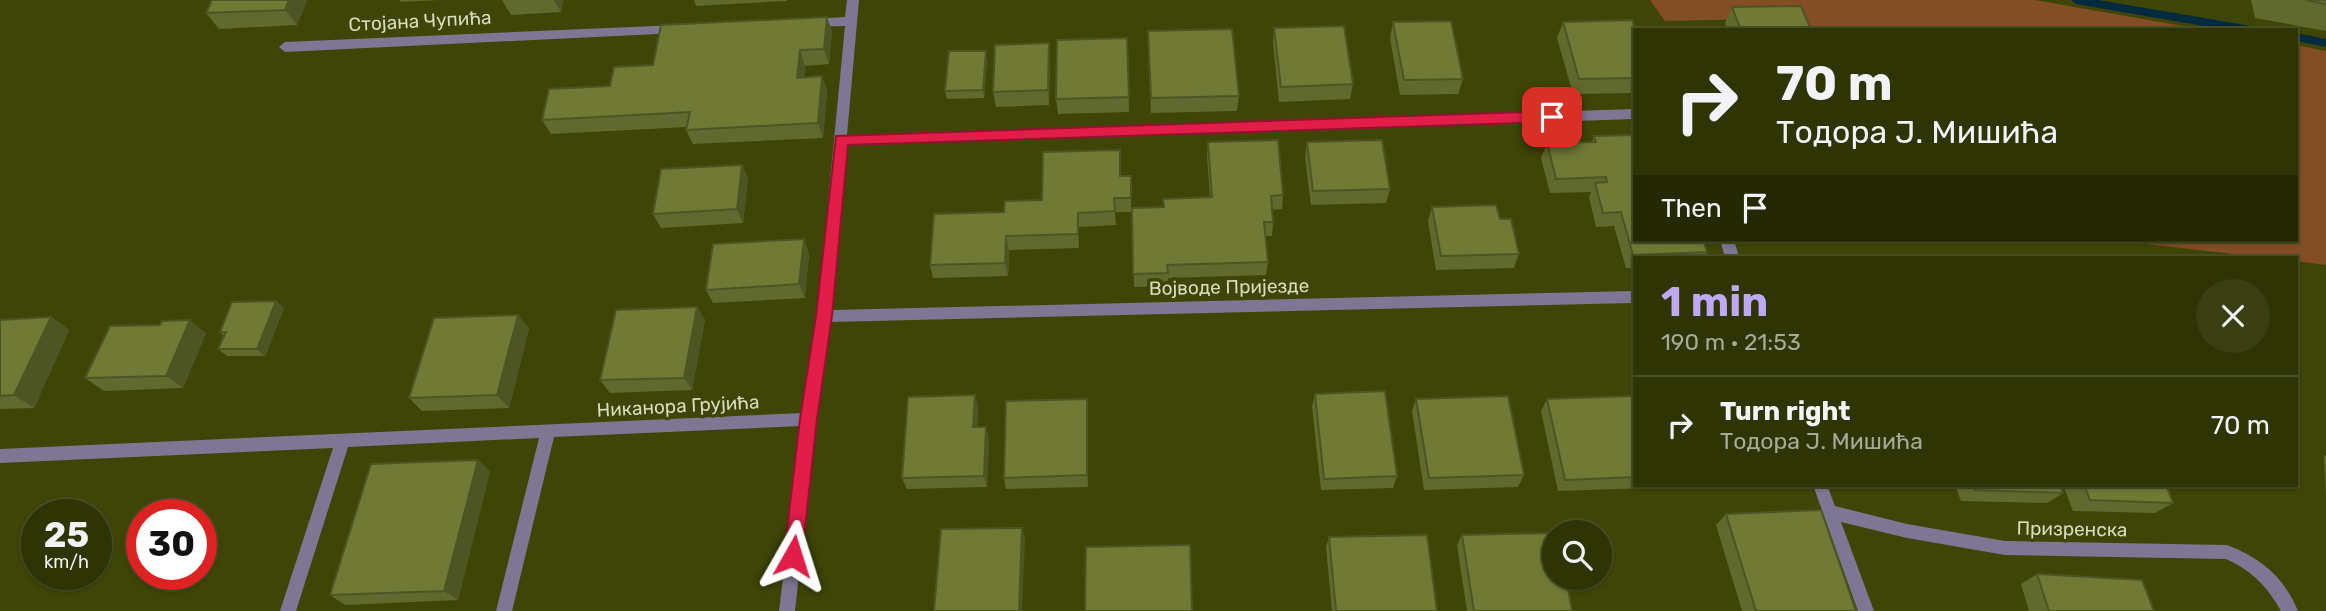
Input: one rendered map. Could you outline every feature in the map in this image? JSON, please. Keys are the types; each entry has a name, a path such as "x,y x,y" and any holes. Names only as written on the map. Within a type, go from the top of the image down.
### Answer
{"street":[{"path":"787,611 824,316 853,0"},
{"path":"796,23 851,21"},
{"name":"Стојана Чупића","path":"285,47 685,28"},
{"path":"841,140 1633,114"},
{"name":"Војводе Пријезде","path":"824,316 1633,297"},
{"name":"Никанора Грујића","path":"0,456 809,419"},
{"path":"505,611 548,431"},
{"path":"288,611 342,442"},
{"path":"1821,487 1866,611"},
{"name":"Призренска","path":"1831,512 1907,531 2005,548 2227,552 2254,563 2272,579 2290,611"}],"shaded area":[{"path":"1650,0 2035,0 2195,28 1811,28 1802,18 1665,21"},
{"path":"2298,45 2326,51 2326,265 2298,261 2298,256 2251,256 2137,243 2298,242"}],"building":[{"path":"212,0 289,0 285,10 206,13"},
{"path":"2306,0 2326,0 2326,4"},
{"path":"1801,6 1810,28 1740,28 1732,7"},
{"path":"827,17 824,49 800,50 797,78 822,76 818,123 686,130 690,112 542,120 549,89 610,86 614,67 653,65 661,25"},
{"path":"1632,20 1634,28 1633,78 1579,79 1563,22"},
{"path":"1451,21 1463,79 1404,80 1393,22"},
{"path":"1344,26 1353,84 1281,87 1274,28"},
{"path":"1232,29 1239,96 1151,98 1148,31"},
{"path":"1127,38 1129,97 1056,99 1057,40"},
{"path":"1049,43 1048,90 993,92 995,45"},
{"path":"949,51 986,51 983,90 945,91"},
{"path":"1633,135 1633,242 1704,242 1707,252 1633,255 1621,212 1603,213 1595,183 1607,182 1606,177 1556,179 1547,143 1596,142 1594,136"},
{"path":"1278,140 1283,195 1271,196 1273,222 1264,222 1268,262 1167,265 1168,273 1133,274 1132,208 1164,207 1163,199 1212,197 1208,142"},
{"path":"1382,140 1390,189 1313,191 1307,142"},
{"path":"1120,150 1120,176 1131,176 1131,198 1114,198 1115,211 1078,213 1078,234 1006,236 1005,263 930,265 934,214 1004,212 1005,201 1042,200 1043,152"},
{"path":"742,165 737,209 653,214 661,169"},
{"path":"1496,205 1500,219 1511,219 1519,254 1441,256 1432,207"},
{"path":"804,239 799,284 706,290 713,244"},
{"path":"276,301 257,349 218,349 226,332 220,332 232,302"},
{"path":"697,307 684,378 600,380 616,310"},
{"path":"518,315 497,395 409,398 434,318"},
{"path":"51,317 14,395 0,396 0,320"},
{"path":"190,320 166,376 85,378 110,326 160,325 162,321"},
{"path":"1385,391 1397,476 1324,479 1315,394"},
{"path":"975,395 973,427 986,427 984,476 902,478 908,397"},
{"path":"1508,396 1524,475 1429,478 1416,399"},
{"path":"1633,396 1633,477 1565,480 1547,399"},
{"path":"1087,399 1087,475 1004,478 1006,401"},
{"path":"478,460 444,591 330,595 371,464"},
{"path":"1974,487 2061,487 2063,493 1975,490"},
{"path":"2085,487 2167,487 2173,503 2090,500"},
{"path":"1821,510 1856,611 1756,611 1726,514"},
{"path":"1022,528 1019,611 934,611 941,529"},
{"path":"1542,533 1542,590 1568,590 1572,611 1474,611 1462,535"},
{"path":"1427,535 1437,611 1336,611 1329,537"},
{"path":"1190,545 1192,611 1085,611 1086,547"},
{"path":"2037,574 2142,580 2154,611 2049,611"}],"waterway":[{"path":"2076,0 2239,28"},
{"path":"2298,37 2326,43"}],"route":[{"path":"793,556 824,316 841,140 1552,117"}]}
